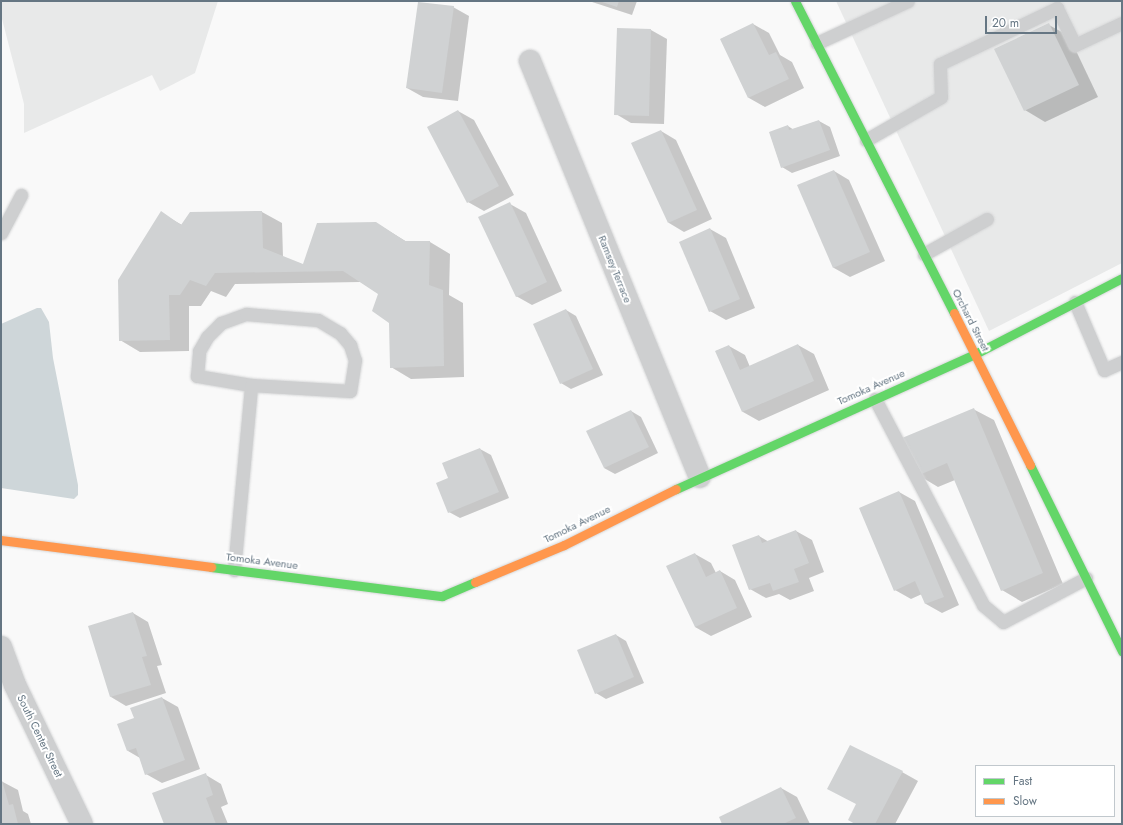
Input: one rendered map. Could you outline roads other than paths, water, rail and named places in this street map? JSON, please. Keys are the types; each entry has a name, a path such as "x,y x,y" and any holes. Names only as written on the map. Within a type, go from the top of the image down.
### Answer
{"street":[{"name":"Orchard Street","path":"795,1 975,354 1122,651"},
{"name":"Ramsey Terrace","path":"530,61 700,477"},
{"name":"Tomoka Avenue","path":"1,540 442,596 564,545 700,477 975,354 1122,278"},
{"name":"South Center Street","path":"1,647 15,685 82,824"}],"lane":[{"path":"817,43 884,6 908,1"},
{"path":"866,140 941,97 940,64 1057,8 1076,45 1122,23"},
{"path":"1,233 21,194"},
{"path":"924,254 988,219"},
{"path":"1075,302 1104,370 1122,362"},
{"path":"246,314 318,320 340,333 350,344 355,360 350,390 251,385 197,376 199,351 207,337 221,324 246,314"},
{"path":"234,570 251,385"},
{"path":"875,399 983,605 1003,622 1086,578"}]}
